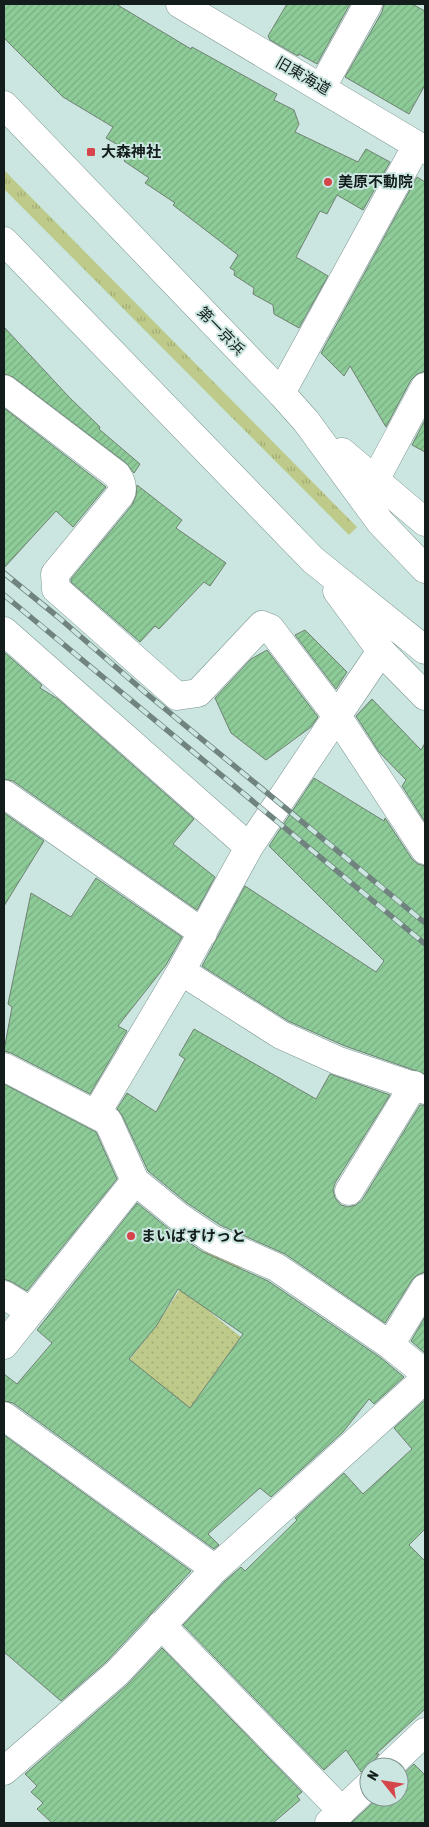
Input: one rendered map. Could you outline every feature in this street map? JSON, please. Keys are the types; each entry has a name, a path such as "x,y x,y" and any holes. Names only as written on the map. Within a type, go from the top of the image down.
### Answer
{"main road":[{"name":"旧東海道","path":"180,4 322,87 421,148"},
{"path":"322,87 368,4"},
{"name":"第一京浜","path":"4,105 281,393 306,422 380,522 425,568"},
{"path":"281,393 421,148"},
{"path":"4,242 313,560 425,650"},
{"path":"375,480 425,387"},
{"path":"4,389 117,475 120,481 122,490 120,495 54,574 57,591 178,696 198,693 262,626 267,626 337,716 425,850"},
{"path":"306,422 425,522"},
{"path":"313,560 381,651 425,696"},
{"path":"4,631 249,847"},
{"path":"96,1114 203,933 249,847 381,651"},
{"path":"5,797 203,933"},
{"path":"181,971 280,1035 339,1061 420,1088 349,1190"},
{"path":"4,1067 108,1120 135,1181 178,1216 212,1239 276,1267 390,1345 425,1373"},
{"path":"4,1345 135,1181"},
{"path":"390,1345 425,1288"},
{"path":"4,1295 30,1312"},
{"path":"4,1771 118,1673 215,1569 425,1379"},
{"path":"4,1416 215,1569"},
{"path":"161,1626 336,1817 359,1795"},
{"path":"399,1757 425,1732"}],"green space":[{"path":"4,170 357,527 349,535 4,189"},
{"path":"212,1239 250,1256 210,1312 242,1338 179,1425 107,1388 157,1325"}],"building":[{"path":"4,4 116,4 191,49 192,47 277,94 274,100 294,110 299,124 295,132 358,162 366,149 390,162 363,210 337,195 327,214 320,211 296,257 328,276 299,328 274,314 273,305 253,294 254,288 234,275 235,271 230,268 238,255 173,205 175,203 145,183 149,178 124,161 130,152 106,138 113,127 63,97 4,38"},
{"path":"287,4 350,4 317,64 299,54 298,56 270,40 268,36"},
{"path":"384,4 412,4 425,11 425,85 409,114 345,77 382,12"},
{"path":"417,177 425,182 425,371 417,374 411,380 386,427 350,366 344,376 321,353"},
{"path":"4,327 69,397 100,427 99,429 140,464 134,473 126,463 13,377 4,374"},
{"path":"4,408 106,487 73,527 56,511 4,568"},
{"path":"425,420 425,452 412,445"},
{"path":"137,485 182,520 176,528 226,563 210,586 204,582 159,629 155,626 140,642 71,582 71,579 132,505 136,496"},
{"path":"305,630 347,672 336,689 295,635"},
{"path":"267,650 318,717 311,727 266,760 231,733 215,698 251,659"},
{"path":"4,652 42,685 40,688 58,699 194,819 173,844 215,877 197,910 13,781 4,779"},
{"path":"372,699 421,750 425,743 425,822 402,786 406,780 379,752 356,716"},
{"path":"314,778 384,821 385,818 412,859 418,864 425,866 425,1074 345,1046 288,1021 202,966 245,886 376,972 384,961 269,846"},
{"path":"4,813 44,841 4,906"},
{"path":"96,878 182,937 166,965 118,1026 127,1031 90,1094 4,1051 12,1007 8,1004 31,893 71,917"},
{"path":"194,1029 316,1099 330,1074 390,1095 335,1183 333,1190 335,1198 341,1205 348,1207 356,1205 362,1200 420,1105 425,1105 425,1272 417,1275 412,1280 385,1323 285,1254 220,1225 187,1203 148,1171 122,1115 117,1109 127,1093 156,1112 185,1059 179,1055"},
{"path":"4,1084 96,1132 117,1179 27,1291 4,1279"},
{"path":"137,1203 169,1229 203,1252 268,1281 381,1358 404,1377 374,1404 369,1399 343,1432 271,1497 260,1488 208,1534 219,1545 214,1549 13,1403 4,1401 4,1374 17,1384 52,1343 37,1330","holes":["178,1289 243,1334 190,1408 129,1359 157,1325"]},
{"path":"425,1317 425,1353 411,1341"},
{"path":"425,1400 425,1529 409,1545 425,1561 425,1709 376,1754 379,1754 377,1757 359,1757 359,1769 346,1750 324,1770 183,1625 226,1580 241,1567 245,1571 297,1520 295,1518 344,1473 363,1494 412,1449 394,1428"},
{"path":"4,1435 191,1571 106,1662 61,1701 4,1652"},
{"path":"162,1648 302,1792 297,1796 300,1800 273,1823 52,1823 37,1809 43,1803 31,1792 37,1786 25,1774 127,1685"},
{"path":"414,1764 425,1775 425,1823 351,1823 368,1807 409,1807 409,1769"}],"railway":[{"path":"4,573 147,694 425,923"},
{"path":"4,595 425,944"}],"place":[{"name":"大森神社","path":"91,152"},
{"name":"美原不動院","path":"328,182"},
{"name":"まいばすけっと","path":"131,1236"}]}
